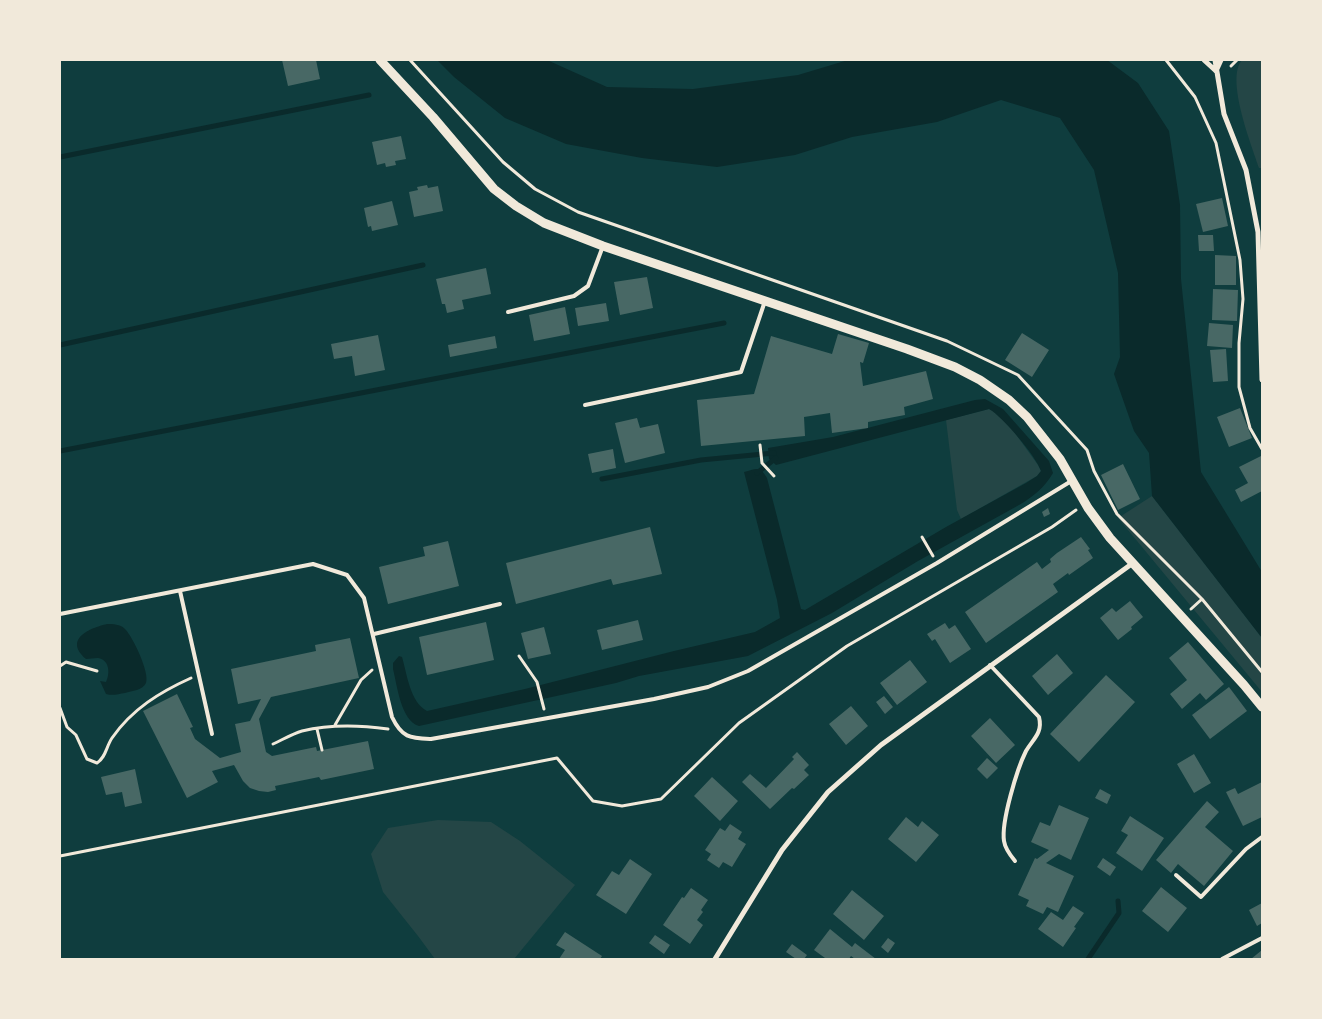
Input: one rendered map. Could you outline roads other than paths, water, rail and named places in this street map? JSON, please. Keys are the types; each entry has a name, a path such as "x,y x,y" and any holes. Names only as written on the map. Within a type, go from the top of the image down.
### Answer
{"street":[{"path":"380,60 433,117 494,189 516,206 544,223 604,246 908,349 955,367 980,380 1009,400 1027,417 1060,459 1085,503 1110,538 1262,707"},
{"path":"1204,60 1216,71"},
{"path":"1215,60 1224,114 1246,170 1260,232 1262,380"},
{"path":"1216,71 1221,60"},
{"path":"715,959 782,850 828,792 881,745 1133,563"}],"lane":[{"path":"508,312 574,296 581,292 588,286 604,246"},
{"path":"585,405 741,372 764,301"},
{"path":"60,614 313,564 347,575 364,598 392,717 398,730 411,738 431,739 654,699 708,687 748,671 937,563 1073,480"},
{"path":"180,591 212,734"},
{"path":"374,634 500,604"},
{"path":"990,665 1039,717 1041,724 1040,732 1026,751 1015,776 1004,826 1004,842 1014,861"},
{"path":"1176,876 1201,897 1246,850 1262,837"},
{"path":"1222,959 1262,938"}],"waterway":[{"path":"60,157 369,95"},
{"path":"60,345 423,265"},
{"path":"60,451 724,323"},
{"path":"602,479 701,460 774,453"},
{"path":"757,473 776,458"},
{"path":"1088,959 1119,913 1118,901"}]}
